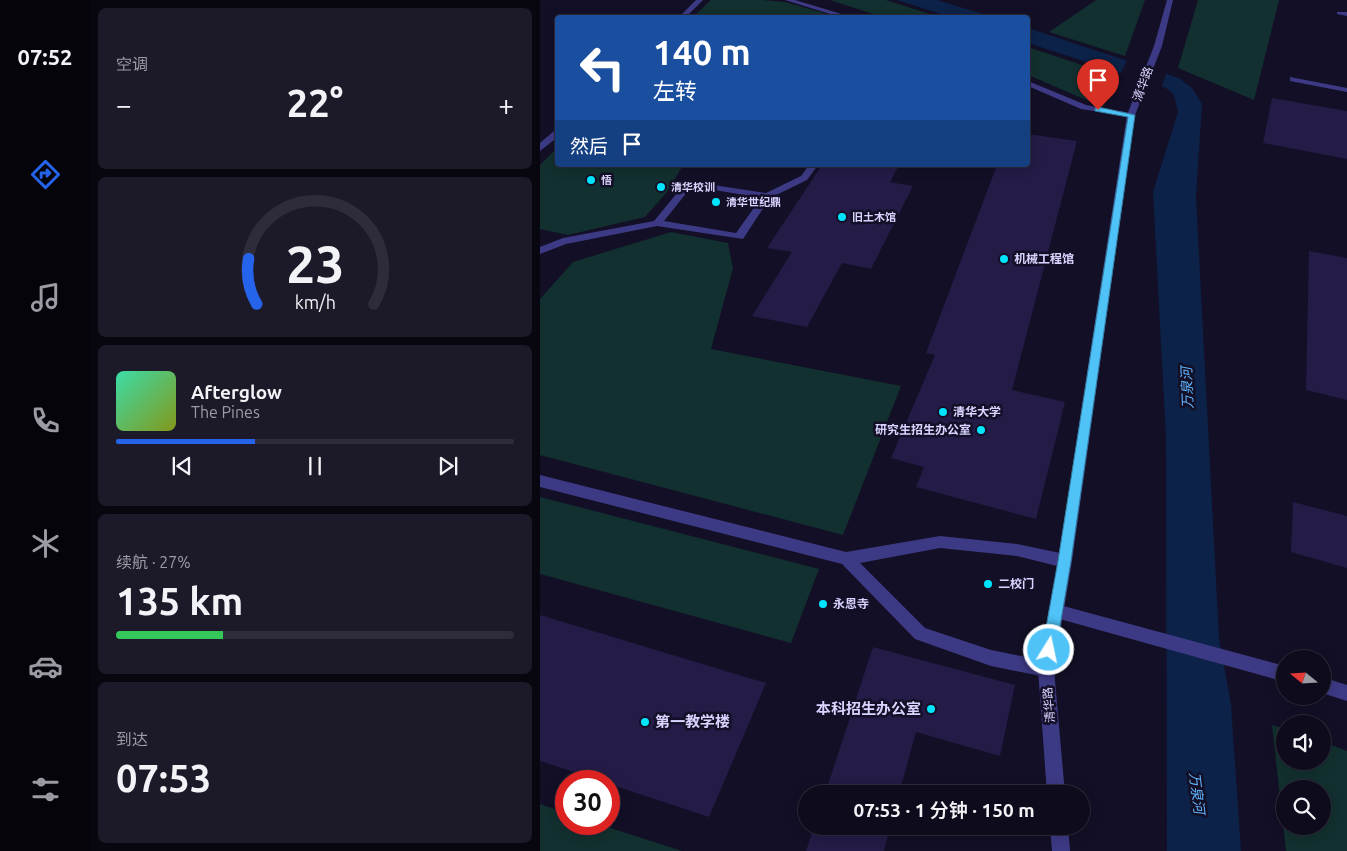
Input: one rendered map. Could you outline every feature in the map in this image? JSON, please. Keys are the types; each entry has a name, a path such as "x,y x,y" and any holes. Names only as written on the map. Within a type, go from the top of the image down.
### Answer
{"street":[{"path":"684,15 700,0"},
{"path":"788,0 841,15"},
{"name":"清华路","path":"1055,785 1046,670 1065,561 1133,109 1158,46 1170,0"},
{"path":"1293,79 1347,90"},
{"path":"1030,84 1084,107 1133,109"},
{"path":"540,148 555,135"},
{"path":"540,251 563,241 656,222 739,237 767,196 804,178 812,167"},
{"path":"656,222 690,183 767,196"},
{"path":"540,481 846,559 940,542 1017,550 1065,561"},
{"path":"846,559 920,634 991,658 1046,670"},
{"path":"1056,611 1276,671"},
{"path":"1331,688 1347,693"},
{"path":"1060,835 1061,851"}],"green space":[{"path":"711,0 762,0 785,2 831,15 695,15"},
{"path":"830,0 886,0 933,15 876,15"},
{"path":"1096,0 1145,0 1125,56 1049,32"},
{"path":"1198,0 1279,0 1254,100 1178,68"},
{"path":"1030,48 1118,77 1103,107 1030,76"},
{"path":"555,150 555,167 682,167 667,192 645,217 568,235 540,229 540,165"},
{"path":"671,232 728,243 733,268 711,349 901,386 843,535 540,455 540,299 573,262"},
{"path":"540,497 819,569 791,643 540,574"},
{"path":"1272,725 1276,726 1276,761"},
{"path":"1331,745 1347,751 1347,851 1286,851 1284,835 1331,835 1331,780 1278,780 1277,770 1331,770"},
{"path":"540,804 555,809 555,835 620,835 620,831 682,851 540,851"}],"water":[{"path":"897,0 937,0 986,15 944,15"},
{"name":"万泉河","path":"1030,29 1179,78 1192,88 1202,104 1196,197 1219,638 1231,705 1241,851 1167,851 1166,438 1153,192 1178,112 1174,95 1166,88 1030,44"}],"pier":[{"path":"1128,58 1167,71 1161,89 1120,75"}],"building":[{"path":"1272,98 1347,111 1347,159 1263,143"},
{"path":"1030,134 1077,141 1012,390 1065,402 1036,519 916,487 924,467 891,458 935,355 926,353 996,167 1030,167"},
{"name":"旧土木馆","path":"821,167 898,167 890,182 913,186 871,269 842,263 807,327 752,316 792,252 767,248"},
{"path":"1309,251 1347,258 1347,400 1306,390"},
{"path":"1293,502 1347,516 1347,568 1291,552"},
{"name":"第一教学楼","path":"540,615 766,683 709,817 620,788 620,770 568,770 540,761"},
{"name":"本科招生办公室","path":"873,647 1015,685 1000,756 916,732 901,785 828,785"},
{"path":"811,835 888,835 884,851 806,851"}],"place":[{"name":"悟","path":"591,180"},
{"name":"清华校训","path":"661,187"},
{"name":"清华世纪鼎","path":"716,202"},
{"name":"旧土木馆","path":"842,217"},
{"name":"机械工程馆","path":"1004,259"},
{"name":"清华大学","path":"943,412"},
{"name":"研究生招生办公室","path":"981,430"},
{"name":"二校门","path":"988,584"},
{"name":"永恩寺","path":"823,604"},
{"name":"本科招生办公室","path":"931,709"},
{"name":"第一教学楼","path":"645,722"}],"route":[{"path":"1049,650 1065,561 1132,115 1098,110"}]}
